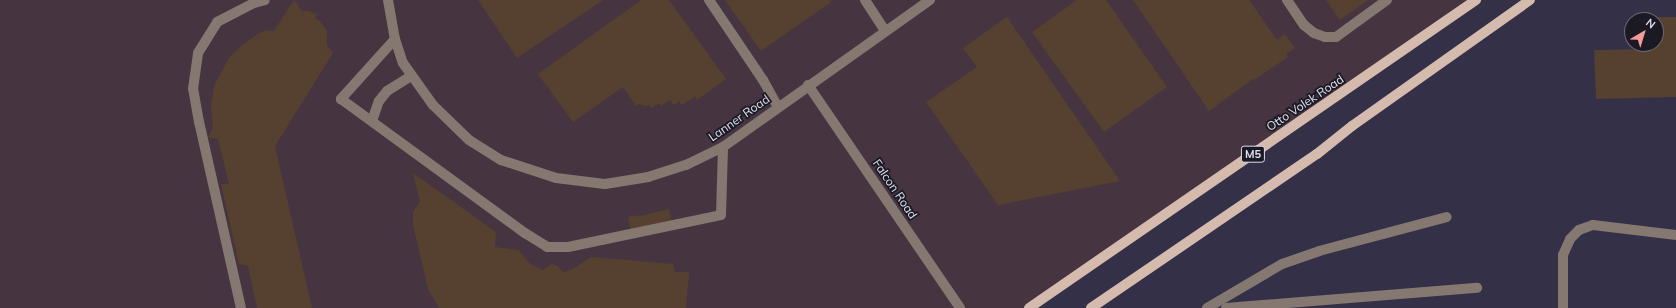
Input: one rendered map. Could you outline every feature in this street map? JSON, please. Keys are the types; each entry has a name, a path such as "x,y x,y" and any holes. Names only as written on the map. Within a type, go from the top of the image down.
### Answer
{"main road":[{"name":"Otto Volek Road","path":"1030,308 1476,0"},
{"path":"1091,308 1317,154 1352,126 1530,0"}],"street":[{"path":"241,308 199,122 193,89 198,53 217,22 254,2 265,0"},
{"name":"Lanner Road","path":"388,0 395,39 403,62 411,76 433,105 468,140 501,160 556,178 605,184 648,177 686,165 723,147 808,85 930,0"},
{"path":"709,0 763,80 778,107"},
{"path":"865,0 885,31"},
{"path":"1287,0 1304,25 1314,33 1325,37 1336,37 1387,0"},
{"path":"395,39 341,99 525,233 547,247 568,247 721,215 723,147"},
{"path":"372,121 379,101 387,91 411,76"},
{"name":"Falcon Road","path":"808,85 960,308"},
{"path":"1206,308 1282,264 1319,251 1447,217"},
{"path":"1563,308 1562,255 1570,240 1579,230 1593,225 1676,235"},
{"path":"1226,308 1477,288"}],"shaded area":[{"path":"0,0 1475,0 1028,308 0,308"}],"building":[{"path":"294,0 302,11 309,11 317,15 315,18 320,21 327,31 327,45 333,53 275,146 312,308 257,308 248,266 239,264 221,184 229,184 218,139 208,137 213,128 211,105 214,86 229,58 241,46 258,34 266,30 274,31"},
{"path":"478,0 603,0 517,58"},
{"path":"641,0 669,0 726,79 697,100 695,96 682,105 679,101 674,105 670,100 661,106 659,103 652,108 649,105 645,106 639,104 636,106 623,87 573,122 538,74"},
{"path":"725,0 830,0 831,2 761,51"},
{"path":"1077,0 1106,0 1167,87 1104,132 1032,32"},
{"path":"1133,0 1249,0 1277,40 1285,34 1295,48 1286,54 1288,57 1254,80 1253,79 1209,111"},
{"path":"1326,0 1368,0 1340,20"},
{"path":"1007,17 1120,181 998,205 926,102 977,67 963,48"},
{"path":"1664,17 1676,17 1676,97 1596,99 1594,50 1624,49 1624,52 1664,52"},
{"path":"413,173 496,232 495,247 519,250 529,263 543,270 552,264 558,266 563,272 571,270 591,257 673,264 675,272 689,272 686,308 439,308 428,289 413,225 413,212 420,201"},
{"path":"669,209 672,223 631,232 628,217 636,215 636,217"}]}
